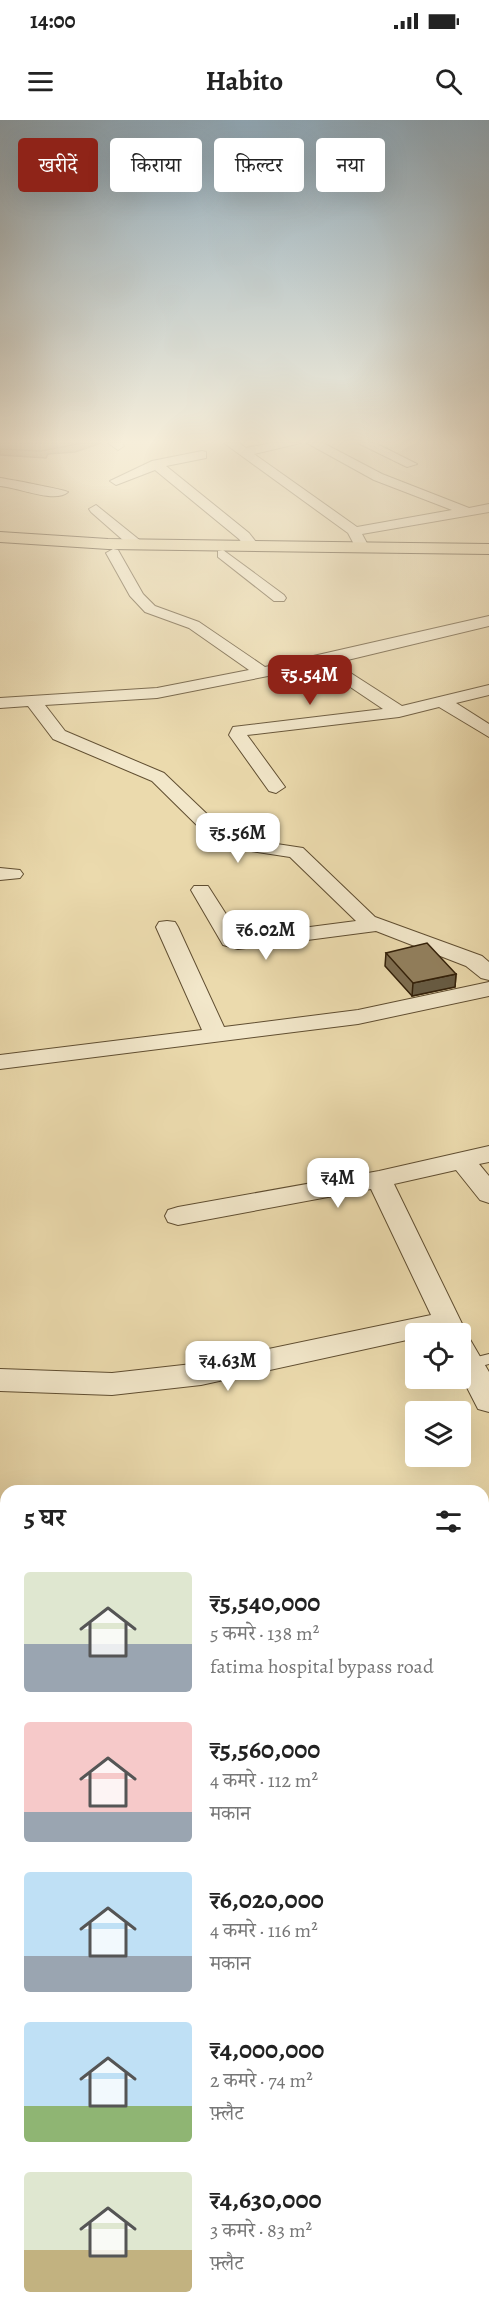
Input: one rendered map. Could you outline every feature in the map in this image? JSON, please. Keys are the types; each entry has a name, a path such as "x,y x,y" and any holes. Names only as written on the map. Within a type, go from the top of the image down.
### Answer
{"highway":[{"path":"0,546 113,553 223,554 444,553 489,549"},
{"path":"214,546 258,546"},
{"path":"399,546 489,558"}],"street":[{"path":"113,553 137,596 150,609 194,625 263,673"},
{"path":"223,554 279,598"},
{"path":"0,703 137,696 322,662 489,621"},
{"path":"322,662 399,712"},
{"path":"276,787 238,735 239,731 399,712 489,690"},
{"path":"33,701 59,735 158,777 225,842 296,852 362,916 376,925 474,961 489,973"},
{"path":"443,702 489,732"},
{"path":"201,890 231,940 238,943 376,925"},
{"path":"168,927 216,1035"},
{"path":"0,1062 358,1017 489,989"},
{"path":"178,1216 379,1179 489,1154"},
{"path":"462,1160 489,1194"},
{"path":"379,1179 454,1323"},
{"path":"0,1380 112,1384 405,1351"},
{"path":"471,1358 489,1401"}],"building":[{"path":"427,943 456,974 413,983 386,953"}]}
